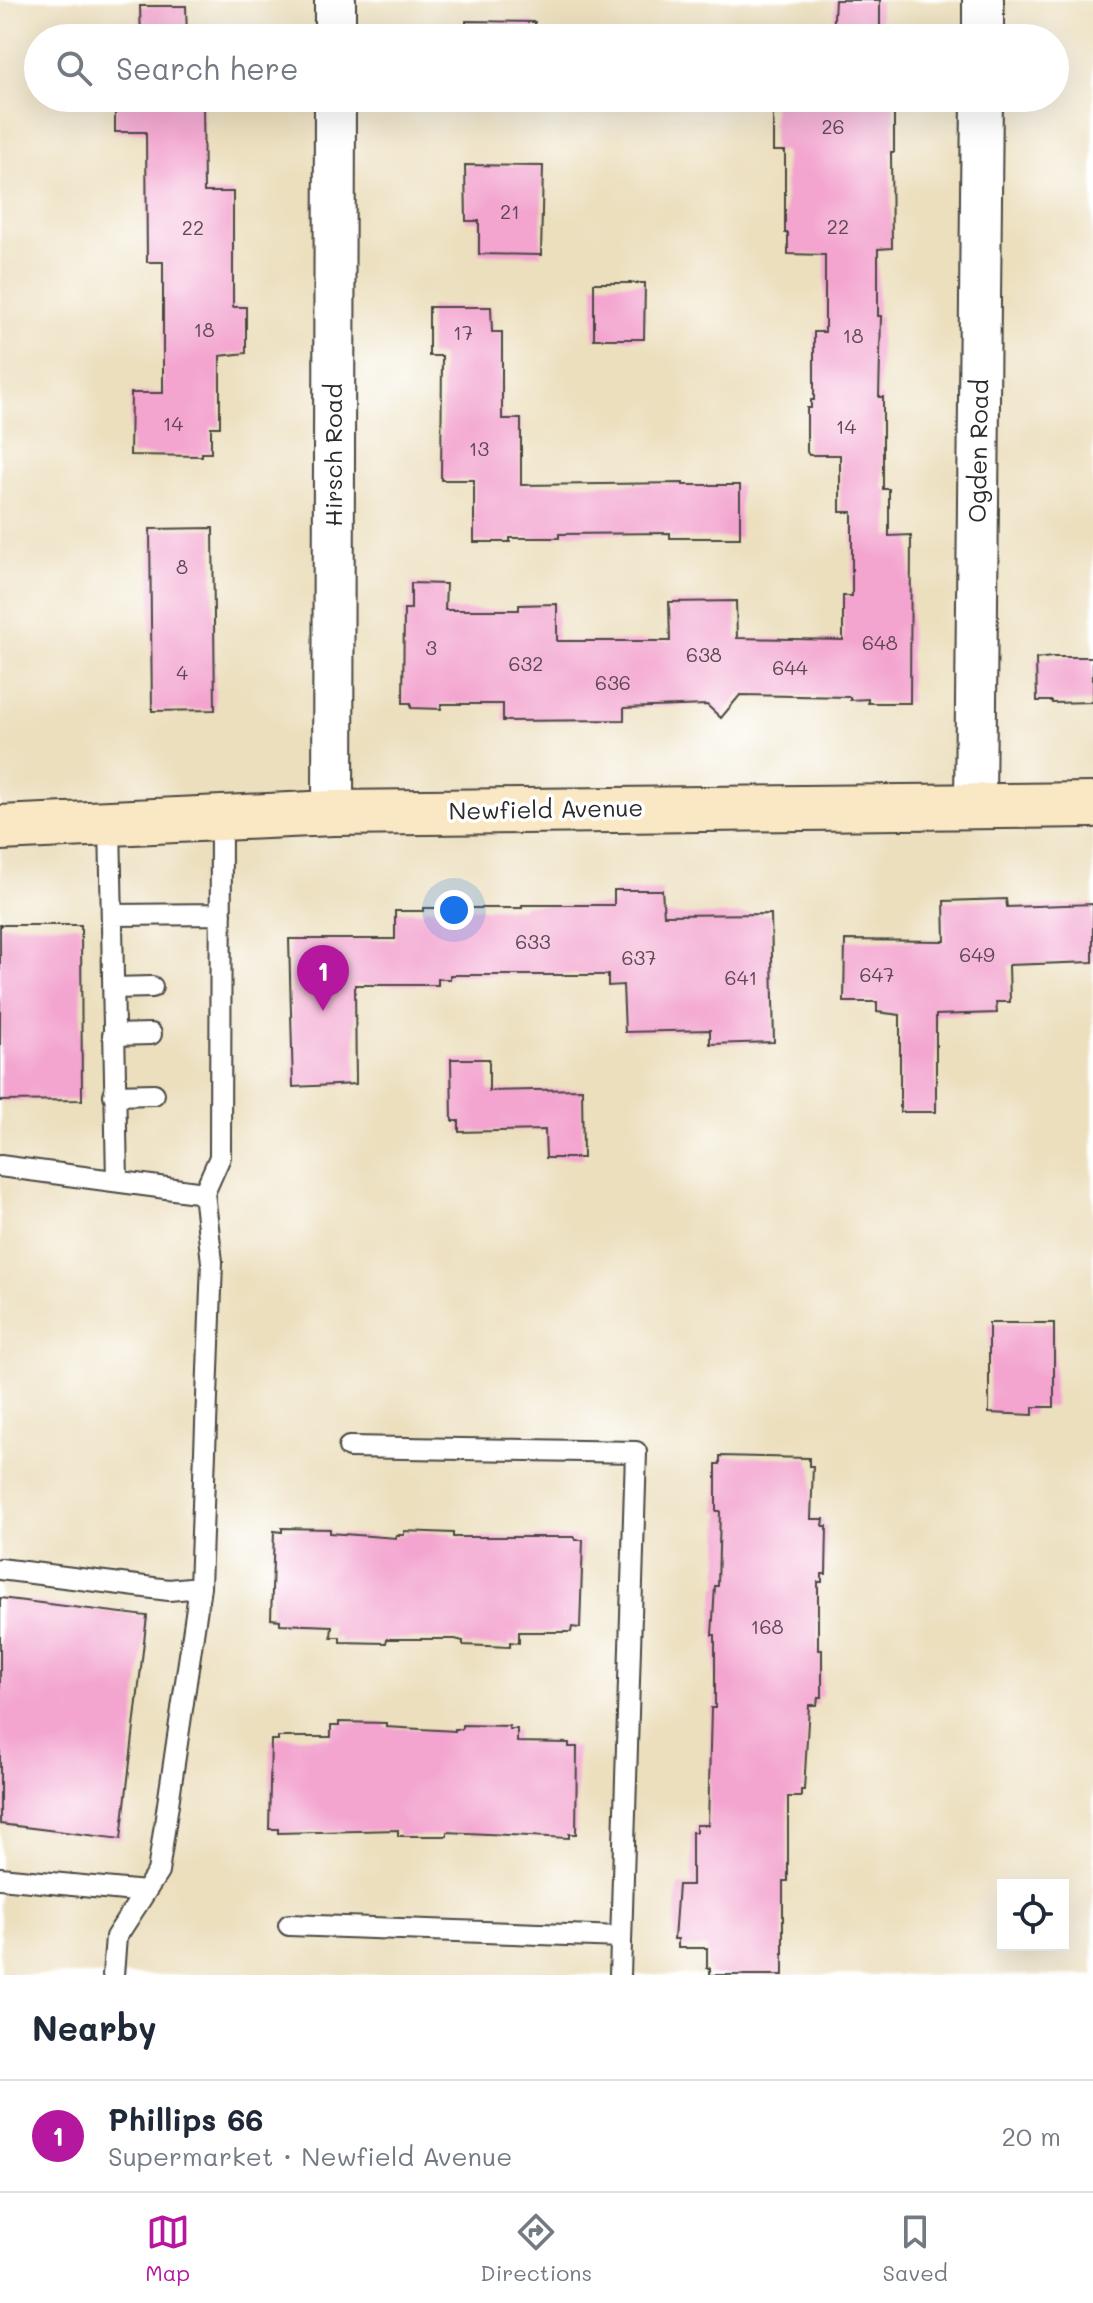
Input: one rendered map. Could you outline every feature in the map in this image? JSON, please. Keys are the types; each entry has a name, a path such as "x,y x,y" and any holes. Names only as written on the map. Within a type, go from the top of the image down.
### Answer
{"main road":[{"name":"Newfield Avenue","path":"0,828 333,813 1093,805"}],"street":[{"path":"335,0 335,24"},
{"path":"983,0 983,24"},
{"name":"Hirsch Road","path":"333,813 335,112"},
{"name":"Ogden Road","path":"975,804 982,112"}],"lane":[{"path":"113,1975 116,1937 158,1872 200,1587 212,1262 204,1193 220,1157 212,1093 211,1034 212,986 221,914 221,818"},
{"path":"110,823 117,1181"},
{"path":"112,915 221,914"},
{"path":"113,988 152,987"},
{"path":"113,1035 151,1034"},
{"path":"114,1095 154,1094"},
{"path":"0,1166 204,1193"},
{"path":"349,1447 636,1452 620,1975"},
{"path":"0,1569 169,1590 200,1587"},
{"path":"0,1878 145,1892"},
{"path":"289,1925 621,1937"}],"building":[{"path":"835,0 880,0 880,24 834,24"},
{"path":"140,6 186,6 187,24 141,24"},
{"path":"466,21 535,22 535,24 466,24"},
{"path":"115,112 203,112 204,192 233,192 233,307 246,307 246,353 220,356 220,427 211,427 211,453 202,453 202,456 130,455 131,393 163,393 163,262 147,262 146,132 115,132"},
{"path":"773,112 894,112 894,152 891,152 892,248 878,249 878,316 881,316 879,397 883,397 883,489 889,489 889,536 911,535 910,703 868,703 868,699 850,700 850,697 740,695 721,718 707,705 624,708 624,720 503,721 503,704 441,704 441,709 411,708 411,703 403,703 404,609 411,609 411,583 446,584 445,610 519,610 519,605 557,604 557,641 670,641 669,602 736,601 737,638 843,640 843,596 852,596 852,512 840,512 840,455 809,455 807,452 807,408 811,408 811,400 814,400 814,332 825,332 825,255 788,254 785,151 773,151"},
{"path":"465,165 543,166 541,255 479,254 479,221 466,221"},
{"path":"594,283 645,283 644,339 594,339"},
{"path":"429,307 491,307 492,332 502,332 502,419 521,419 521,485 740,485 740,538 670,538 670,533 559,534 559,538 474,542 474,480 441,480 442,356 429,356"},
{"path":"213,528 215,710 152,711 150,529"},
{"path":"1093,657 1093,702 1037,701 1036,659"},
{"path":"614,890 662,890 664,915 771,914 774,1042 710,1044 710,1030 625,1032 623,985 608,986 608,975 450,975 450,979 438,979 438,985 355,985 356,1084 293,1087 289,939 395,939 395,911 522,908 522,905 614,905"},
{"path":"1006,899 1007,907 1093,904 1093,962 1009,965 1010,1002 996,1002 997,1013 936,1015 936,1112 900,1112 900,1015 877,1012 877,1002 844,1002 845,940 945,941 944,901"},
{"path":"0,925 81,925 82,1100 0,1101"},
{"path":"451,1059 489,1059 489,1091 582,1089 583,1158 546,1158 545,1130 459,1132 459,1121 452,1121"},
{"path":"989,1323 1054,1323 1054,1407 1033,1407 1033,1415 989,1413"},
{"path":"720,1456 809,1458 809,1466 813,1466 811,1519 824,1519 823,1526 827,1526 826,1574 822,1574 822,1582 818,1582 822,1697 818,1697 817,1705 809,1705 804,1790 801,1790 801,1797 788,1797 788,1881 783,1881 783,1975 710,1975 707,1948 678,1948 678,1939 674,1939 678,1885 692,1885 692,1832 696,1832 696,1825 708,1825 711,1708 715,1708 715,1635 712,1635 715,1586 718,1586 720,1511 716,1511 716,1464 720,1464"},
{"path":"282,1528 330,1529 330,1533 396,1538 396,1535 404,1535 404,1531 453,1533 453,1537 575,1537 575,1540 583,1540 580,1628 572,1627 571,1632 519,1632 519,1643 510,1642 510,1647 463,1645 463,1641 455,1639 340,1642 340,1637 331,1637 332,1626 280,1624 280,1620 271,1619 274,1531 282,1532"},
{"path":"0,1598 147,1616 121,1839 0,1824"},
{"path":"339,1722 386,1723 386,1727 455,1731 462,1729 462,1725 509,1726 509,1729 517,1729 517,1742 569,1743 569,1747 577,1747 576,1834 569,1834 569,1838 447,1832 447,1836 398,1836 398,1830 278,1833 278,1829 269,1829 271,1740 278,1740 278,1737 331,1737 331,1726 339,1726"}],"place":[{"name":"Phillips 66","path":"323,1011"}]}
